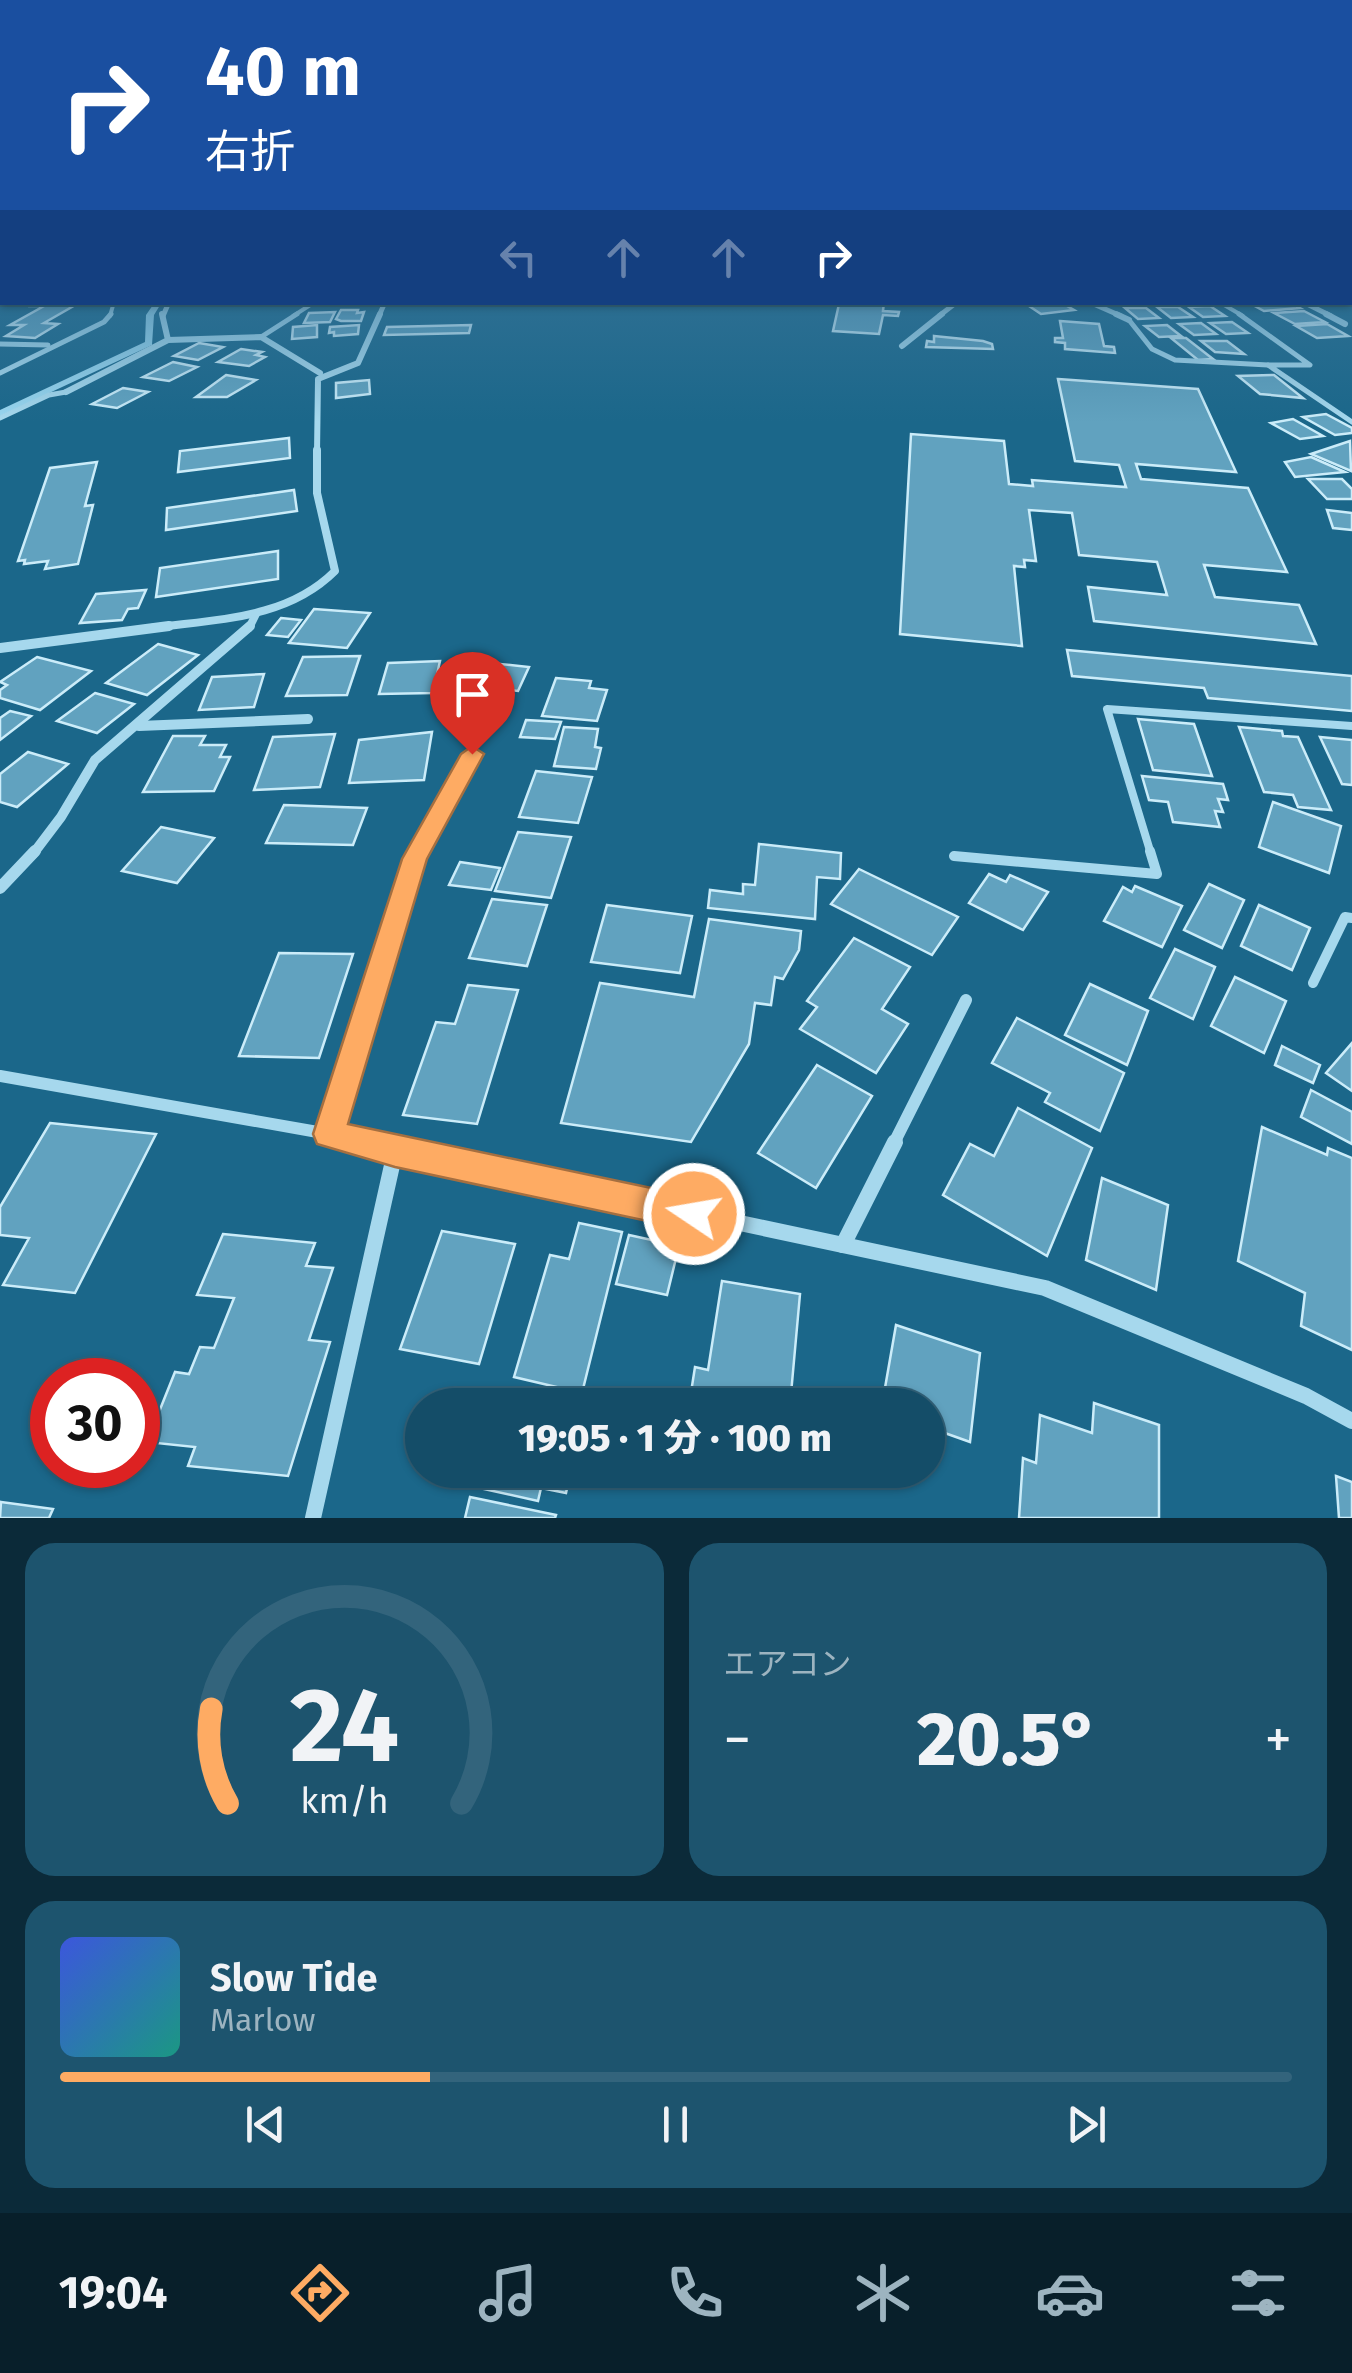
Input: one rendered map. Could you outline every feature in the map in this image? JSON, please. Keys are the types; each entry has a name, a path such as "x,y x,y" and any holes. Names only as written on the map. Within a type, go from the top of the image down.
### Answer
{"street":[{"path":"167,305 162,314 168,340"},
{"path":"0,648 256,614 292,604 318,590 336,570 323,530 318,493 318,378 351,369 358,362 384,305"},
{"path":"902,346 953,305"},
{"path":"1096,305 1129,320"},
{"path":"1310,305 1345,324"},
{"path":"66,392 168,340 262,337 320,373"},
{"path":"0,888 22,868 61,816 94,760 247,630 256,614"},
{"path":"138,726 308,718"},
{"path":"329,1134 415,859 472,754"},
{"path":"843,1245 966,1000"},
{"path":"0,1076 329,1134 395,1152 1045,1288 1306,1396 1352,1420"},
{"path":"313,1518 395,1152"}],"lane":[{"path":"0,373 104,322 113,305"},
{"path":"262,337 310,305"},
{"path":"1129,320 1152,348 1174,360 1310,365 1225,305"},
{"path":"0,344 53,345"},
{"path":"1268,366 1352,422"},
{"path":"0,418 49,395 66,392"},
{"path":"954,856 1157,874 1107,709 1352,726"},
{"path":"1313,984 1345,917 1352,918"}],"building":[{"path":"75,305 44,323 58,324 35,338 6,336 24,325 10,325 44,306 32,306"},
{"path":"839,305 884,305 883,311 899,312 898,316 883,315 879,334 833,331"},
{"path":"1028,305 1065,305 1074,310 1041,314"},
{"path":"1253,305 1300,308 1264,311"},
{"path":"1210,306 1225,316 1203,317 1189,307"},
{"path":"1157,307 1178,307 1193,317 1171,318"},
{"path":"1125,308 1146,308 1159,318 1138,319"},
{"path":"341,310 364,312 361,321 341,321 336,319"},
{"path":"1304,311 1325,322 1295,324 1274,313"},
{"path":"335,312 330,322 304,323 309,313"},
{"path":"1060,321 1099,324 1104,346 1114,347 1115,353 1065,349 1065,343 1055,342 1055,338 1063,338"},
{"path":"1232,322 1248,333 1226,334 1210,323"},
{"path":"1201,323 1216,334 1194,335 1179,324"},
{"path":"1327,324 1348,336 1317,338 1296,326"},
{"path":"317,325 317,337 292,339 293,327"},
{"path":"359,325 358,334 329,333 330,327"},
{"path":"471,325 469,333 384,335 387,327"},
{"path":"1167,325 1181,336 1159,337 1145,326"},
{"path":"934,336 983,341 992,344 993,349 926,347 927,341 934,342"},
{"path":"1171,338 1186,338 1213,359 1198,360"},
{"path":"1201,341 1227,341 1244,354 1215,352"},
{"path":"199,343 223,347 198,360 174,356"},
{"path":"241,349 262,352 256,355 265,357 249,366 218,362"},
{"path":"173,362 197,367 169,381 143,377"},
{"path":"226,375 256,380 227,397 196,397"},
{"path":"1274,375 1303,398 1260,394 1238,376"},
{"path":"1058,379 1198,389 1236,472 1136,464 1141,479 1248,488 1287,572 1204,565 1215,597 1299,605 1316,644 1094,621 1088,587 1167,595 1157,562 1079,555 1072,513 1029,510 1036,561 1024,560 1025,567 1014,566 1022,646 900,634 911,434 1004,441 1009,484 1033,486 1032,480 1126,487 1119,465 1075,461"},
{"path":"369,380 370,394 336,398 336,383"},
{"path":"123,388 148,392 117,408 92,404"},
{"path":"1326,414 1352,428 1352,433 1335,435 1303,417"},
{"path":"1293,419 1323,436 1300,439 1271,423"},
{"path":"289,438 290,458 178,472 180,451"},
{"path":"1350,441 1351,471 1311,454"},
{"path":"1311,457 1345,472 1295,477 1285,462"},
{"path":"97,462 85,506 93,505 78,564 45,569 48,561 18,561 50,468"},
{"path":"1308,479 1342,479 1352,489 1352,499 1327,499"},
{"path":"294,490 297,511 166,530 167,508"},
{"path":"1327,510 1352,513 1352,530 1333,528"},
{"path":"278,551 278,579 156,597 160,568"},
{"path":"146,590 138,608 128,609 122,620 80,623 96,594"},
{"path":"314,609 370,613 347,648 289,643"},
{"path":"281,618 301,620 288,637 267,635"},
{"path":"158,644 198,655 147,695 106,683"},
{"path":"1067,650 1352,676 1352,711 1208,698 1204,688 1072,676"},
{"path":"360,656 347,695 286,696 303,657"},
{"path":"37,657 91,671 40,710 0,698 0,690 7,685 0,682"},
{"path":"440,661 433,693 379,694 388,663"},
{"path":"480,662 529,667 518,691 510,690 493,723 457,719 464,705 458,704"},
{"path":"264,674 254,707 199,710 212,677"},
{"path":"556,678 591,681 589,688 607,690 597,721 542,716"},
{"path":"95,693 134,704 97,733 57,721"},
{"path":"10,711 31,716 0,740 0,718"},
{"path":"1138,719 1194,724 1212,776 1153,770"},
{"path":"526,720 561,722 555,739 520,737"},
{"path":"564,727 598,729 595,747 601,748 596,769 554,766"},
{"path":"1239,727 1282,731 1283,736 1298,737 1331,810 1298,807 1293,795 1264,792"},
{"path":"432,732 424,780 349,783 359,740"},
{"path":"335,734 320,787 254,790 273,737"},
{"path":"173,736 205,736 200,745 226,745 220,757 230,757 214,791 143,792"},
{"path":"1320,737 1352,740 1352,785 1342,784"},
{"path":"28,752 68,764 17,807 0,802 0,774"},
{"path":"536,771 592,777 578,823 519,817"},
{"path":"1142,776 1223,784 1228,800 1218,799 1223,812 1215,811 1220,827 1173,822 1168,802 1149,800"},
{"path":"1273,802 1341,826 1329,873 1259,847"},
{"path":"284,805 367,808 353,845 266,843"},
{"path":"161,827 214,838 177,883 122,871"},
{"path":"518,832 571,837 551,898 495,891"},
{"path":"759,844 841,853 840,879 817,877 815,919 708,908 710,890 743,894 743,884 755,885"},
{"path":"460,862 500,868 491,890 449,885"},
{"path":"859,869 958,917 932,955 831,904"},
{"path":"989,874 1006,882 1010,875 1048,892 1023,930 969,903"},
{"path":"1209,884 1244,900 1222,948 1184,930"},
{"path":"1135,886 1182,906 1162,947 1104,921 1123,887 1132,892"},
{"path":"492,899 547,905 527,966 469,958"},
{"path":"607,905 692,916 680,973 591,962"},
{"path":"1259,905 1310,928 1292,970 1241,946"},
{"path":"709,919 801,931 799,950 783,979 775,977 771,1005 755,1003 749,1044 691,1142 561,1123 600,983 694,997"},
{"path":"854,938 910,967 882,1009 908,1024 876,1073 800,1029 817,1007 807,1001"},
{"path":"1175,949 1215,967 1193,1019 1150,998"},
{"path":"279,953 353,954 319,1058 239,1056"},
{"path":"1235,977 1286,1001 1264,1053 1211,1026"},
{"path":"1090,984 1148,1011 1127,1065 1065,1035"},
{"path":"468,985 518,990 477,1124 403,1115 436,1022 455,1024"},
{"path":"1017,1018 1124,1073 1100,1131 1045,1102 1050,1093 992,1063"},
{"path":"1352,1043 1352,1091 1326,1073"},
{"path":"1282,1046 1320,1065 1313,1083 1275,1065"},
{"path":"817,1065 872,1096 816,1188 758,1153"},
{"path":"1311,1090 1352,1112 1352,1144 1301,1117"},
{"path":"1018,1108 1092,1148 1047,1256 943,1195 970,1144 994,1156"},
{"path":"50,1123 156,1134 75,1293 3,1285 29,1238 0,1235 0,1207"},
{"path":"1262,1127 1327,1155 1328,1148 1352,1158 1352,1350 1301,1326 1305,1293 1238,1261"},
{"path":"1102,1178 1168,1205 1156,1290 1086,1260"},
{"path":"579,1223 622,1232 583,1388 561,1388 514,1377 550,1255 569,1259"},
{"path":"442,1231 515,1244 479,1364 400,1349"},
{"path":"223,1234 315,1243 306,1266 333,1268 309,1340 330,1342 288,1476 188,1466 195,1447 160,1443 160,1410 175,1372 189,1374 200,1347 214,1348 234,1298 197,1295"},
{"path":"629,1235 679,1246 667,1295 616,1284"},
{"path":"722,1281 800,1294 792,1388 692,1388 695,1367 708,1370"},
{"path":"896,1325 980,1353 970,1442 945,1433 945,1388 885,1388"},
{"path":"1094,1403 1159,1425 1159,1518 1019,1518 1023,1458 1036,1463 1040,1415 1092,1433"},
{"path":"1336,1476 1352,1482 1352,1518 1339,1518"},
{"path":"480,1488 541,1488 538,1501"},
{"path":"541,1488 567,1488 566,1493"},
{"path":"470,1497 556,1515 465,1518"},
{"path":"1,1502 53,1509 49,1518 0,1518"}],"waterway":[{"path":"0,413 149,343 150,315 157,305"}],"route":[{"path":"472,754 415,859 329,1134 395,1152 694,1214"}]}
